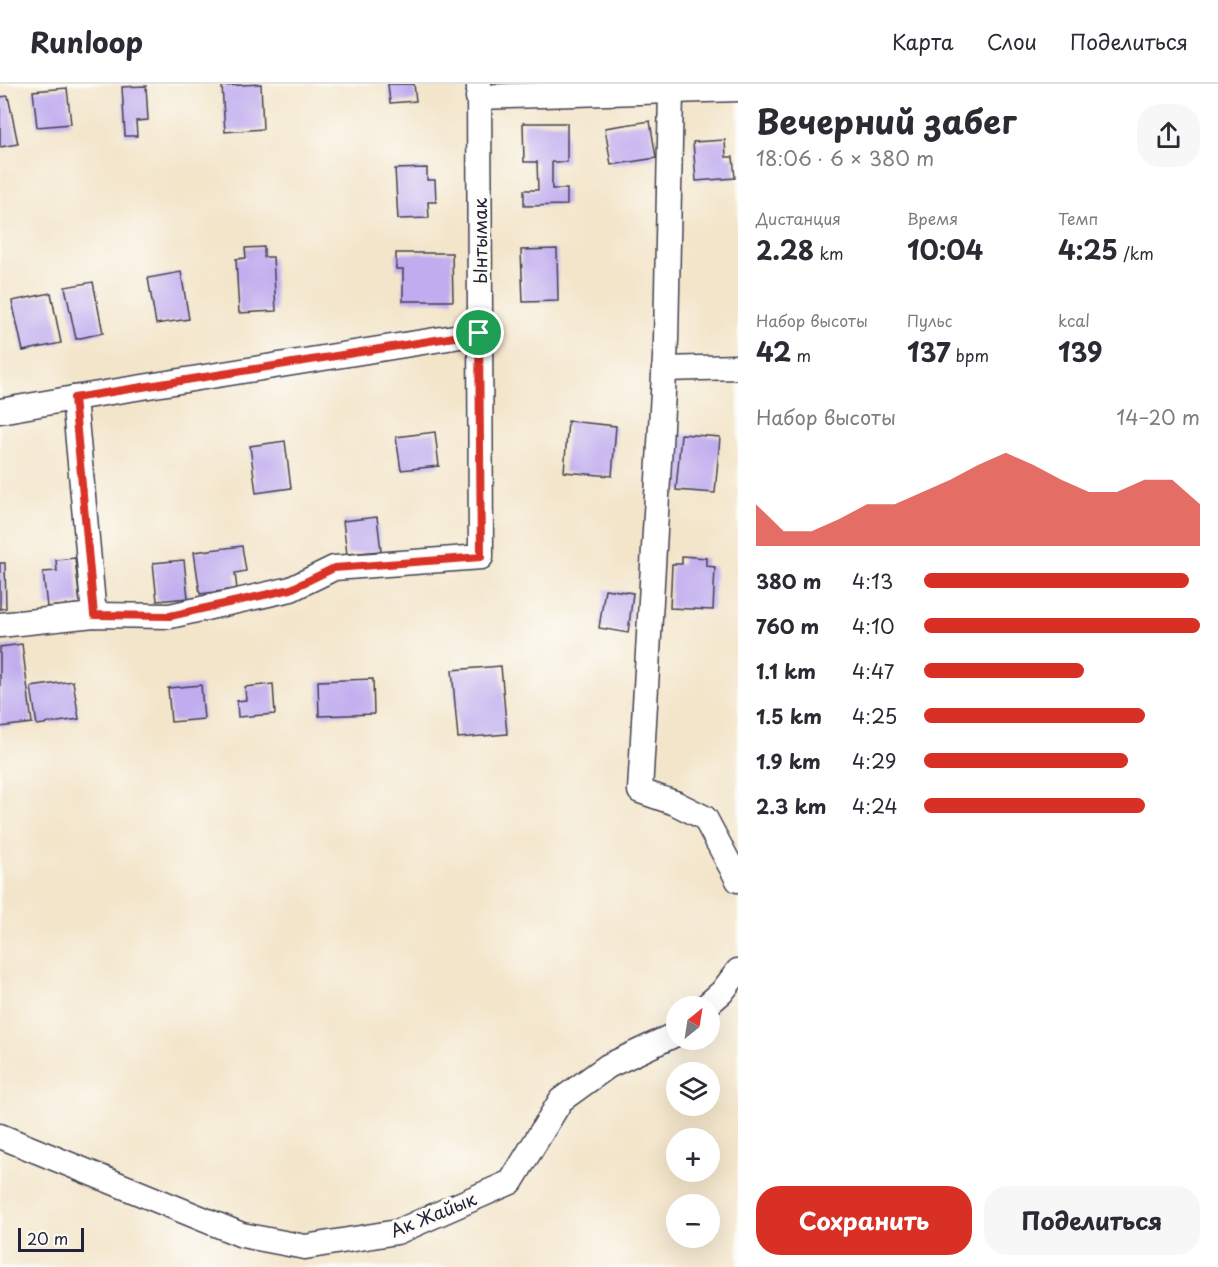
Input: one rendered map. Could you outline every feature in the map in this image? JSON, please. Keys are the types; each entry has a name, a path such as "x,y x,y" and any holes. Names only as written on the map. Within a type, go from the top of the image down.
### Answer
{"street":[{"path":"478,91 738,89"},
{"name":"Ынтымак","path":"0,626 94,615 170,616 291,589 334,568 481,557 478,91"},
{"path":"671,91 666,340 640,791 675,802 705,818 738,880"},
{"path":"0,411 479,333"},
{"path":"664,369 738,367"},
{"path":"74,398 94,615"},
{"path":"717,996 738,970"},
{"name":"Ак Жайык","path":"0,1136 242,1235 305,1247 397,1232 511,1182 561,1100 608,1066 666,1039"}],"building":[{"path":"261,84 263,129 225,132 222,86"},
{"path":"388,84 414,84 416,101 390,103"},
{"path":"146,86 148,120 136,121 137,136 125,136 122,87"},
{"path":"67,88 71,124 37,127 33,91"},
{"path":"8,96 18,144 0,147 0,97"},
{"path":"650,121 656,158 611,165 605,128"},
{"path":"523,123 567,123 567,162 552,162 552,189 567,189 567,205 524,206 524,190 538,190 537,162 524,162"},
{"path":"725,140 726,157 733,157 735,178 696,181 693,142"},
{"path":"427,168 427,180 435,180 436,202 428,202 429,218 398,219 395,169"},
{"path":"264,247 264,257 273,257 276,311 239,313 236,259 246,258 245,248"},
{"path":"557,249 558,301 523,302 521,250"},
{"path":"396,253 452,253 453,301 403,301 403,269 396,269"},
{"path":"181,272 189,319 156,324 148,278"},
{"path":"93,282 103,333 76,339 65,287"},
{"path":"51,293 61,343 23,351 12,301"},
{"path":"568,421 616,426 612,476 564,472"},
{"path":"435,432 439,466 401,470 396,437"},
{"path":"681,434 720,437 715,493 676,490"},
{"path":"285,441 291,488 256,493 250,446"},
{"path":"377,517 381,551 347,554 343,521"},
{"path":"242,546 246,571 235,573 237,589 200,594 194,552"},
{"path":"682,556 706,558 706,566 715,567 713,610 670,608 672,564 682,564"},
{"path":"75,558 80,604 47,607 43,572 57,571 56,560"},
{"path":"184,560 188,598 157,601 153,563"},
{"path":"0,563 5,563 6,608 0,609"},
{"path":"605,589 633,593 628,633 599,628"},
{"path":"22,644 32,723 0,727 0,647"},
{"path":"501,666 507,734 458,738 452,670"},
{"path":"373,679 374,714 319,716 318,681"},
{"path":"73,681 79,719 37,725 31,687"},
{"path":"273,684 275,714 238,717 237,701 246,700 245,687"},
{"path":"201,685 204,719 171,722 168,688"}],"route":[{"path":"479,333 481,557 334,568 291,589 170,616 94,615 74,398 479,333"}]}
